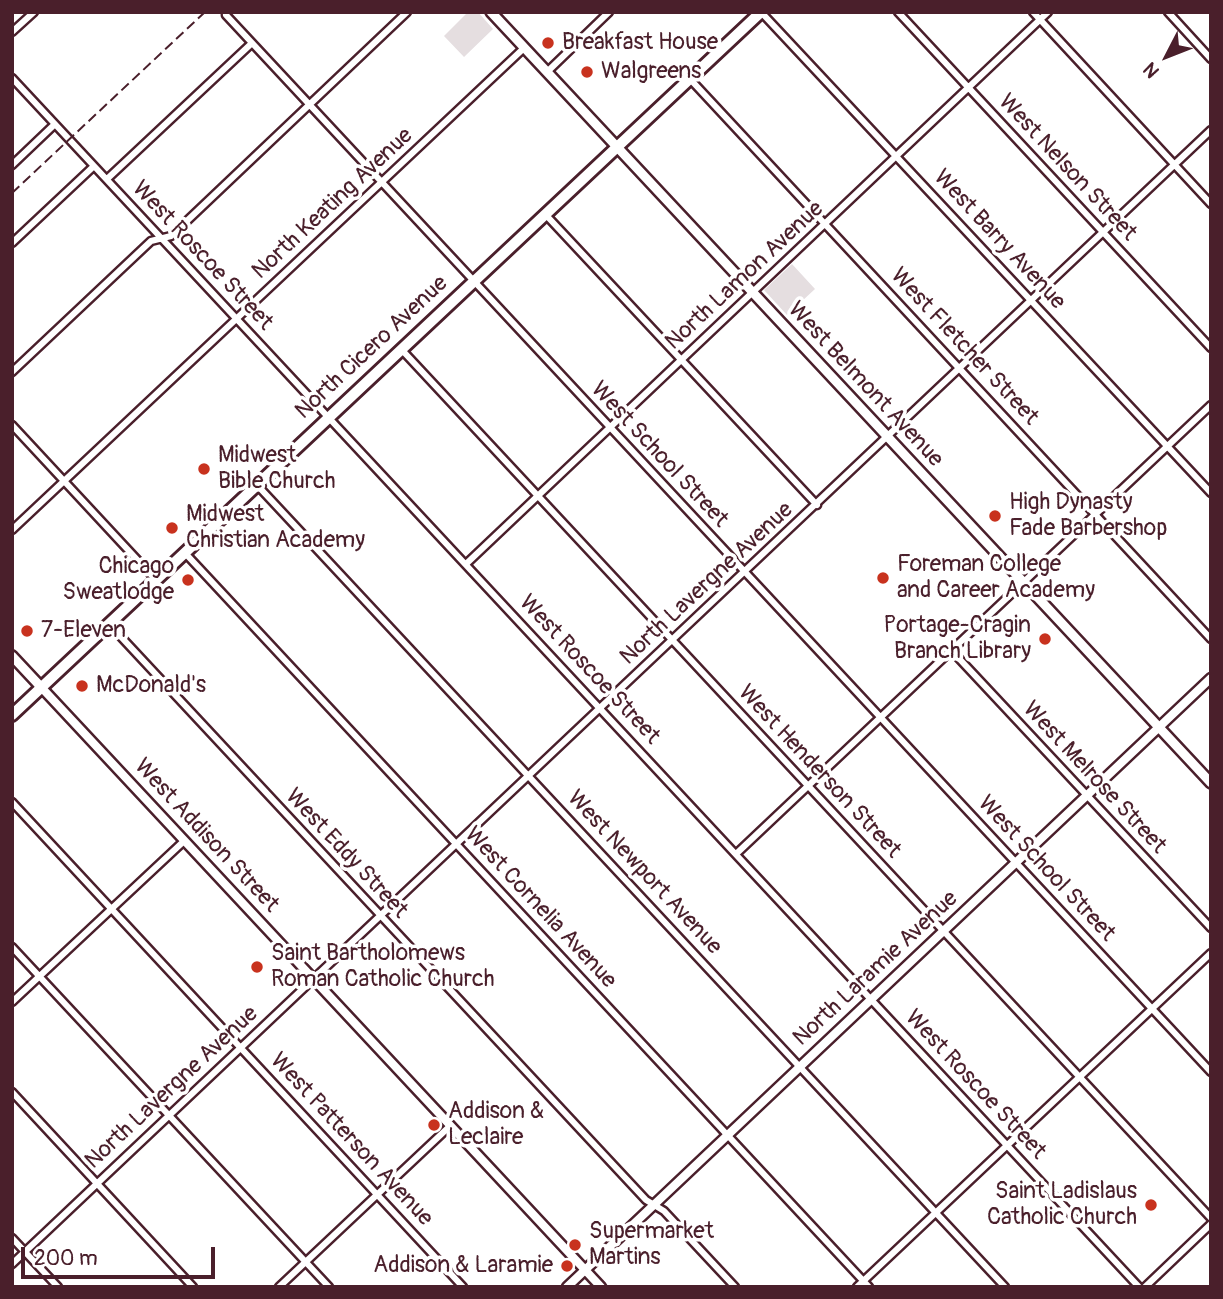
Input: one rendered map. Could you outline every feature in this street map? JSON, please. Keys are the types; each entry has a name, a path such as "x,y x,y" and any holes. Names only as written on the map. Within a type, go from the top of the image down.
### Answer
{"main road":[{"name":"West Belmont Avenue","path":"491,12 1211,783"},
{"name":"North Cicero Avenue","path":"12,715 761,12"},
{"name":"West Addison Street","path":"12,656 41,687"}],"street":[{"path":"12,33 34,12"},
{"path":"12,372 151,241 171,236 407,12"},
{"path":"547,72 610,12"},
{"name":"West Barry Avenue","path":"761,12 1211,493"},
{"name":"West Nelson Street","path":"898,12 1211,348"},
{"path":"1033,12 1211,204"},
{"name":"North Lamon Avenue","path":"466,564 1048,12"},
{"path":"1168,12 1211,59"},
{"name":"West School Street","path":"226,15 1211,1072"},
{"path":"107,180 251,43"},
{"name":"North Keating Avenue","path":"12,530 524,48"},
{"name":"West Roscoe Street","path":"12,78 1139,1287"},
{"name":"West Fletcher Street","path":"690,79 1211,639"},
{"path":"12,165 55,124"},
{"name":"North Lavergne Avenue","path":"12,1264 1211,130"},
{"path":"12,243 94,166"},
{"path":"545,214 817,505"},
{"name":"West Henderson Street","path":"401,349 1211,1218"},
{"path":"736,854 1211,405"},
{"path":"12,425 156,580"},
{"name":"West Newport Avenue","path":"257,485 1005,1287"},
{"name":"West Cornelia Avenue","path":"185,553 866,1284"},
{"name":"West Eddy Street","path":"109,624 380,917 646,1199 664,1211 734,1287"},
{"name":"West Melrose Street","path":"952,651 1211,928"},
{"name":"North Laramie Avenue","path":"568,1287 1211,678"},
{"name":"West Addison Street","path":"41,687 601,1287"},
{"name":"West Patterson Avenue","path":"12,802 463,1287"},
{"path":"12,1002 184,841"},
{"path":"12,947 329,1287"},
{"path":"857,1287 866,1284 936,1213 1211,953"},
{"path":"12,1092 193,1287"},
{"path":"279,1287 450,1126"},
{"path":"1145,1287 1211,1224"},
{"path":"12,1238 58,1287"}],"shaded area":[{"path":"468,12 478,12 493,29 464,57 444,36"},
{"path":"792,264 815,289 787,315 764,290"}],"railway":[{"path":"12,193 205,12"}],"place":[{"name":"Breakfast House","path":"548,43"},
{"name":"Walgreens","path":"587,72"},
{"name":"Midwest Bible Church","path":"204,469"},
{"name":"High Dynasty Fade Barbershop","path":"995,516"},
{"name":"Midwest Christian Academy","path":"172,528"},
{"name":"Foreman College and Career Academy","path":"883,578"},
{"name":"Chicago Sweatlodge","path":"188,580"},
{"name":"7-Eleven","path":"27,631"},
{"name":"Portage-Cragin Branch Library","path":"1045,639"},
{"name":"McDonald's","path":"82,686"},
{"name":"Saint Bartholomews Roman Catholic Church","path":"257,967"},
{"name":"Addison & Leclaire","path":"434,1125"},
{"name":"Saint Ladislaus Catholic Church","path":"1151,1205"},
{"name":"Supermarket Martins","path":"575,1245"},
{"name":"Addison & Laramie","path":"567,1266"}]}
